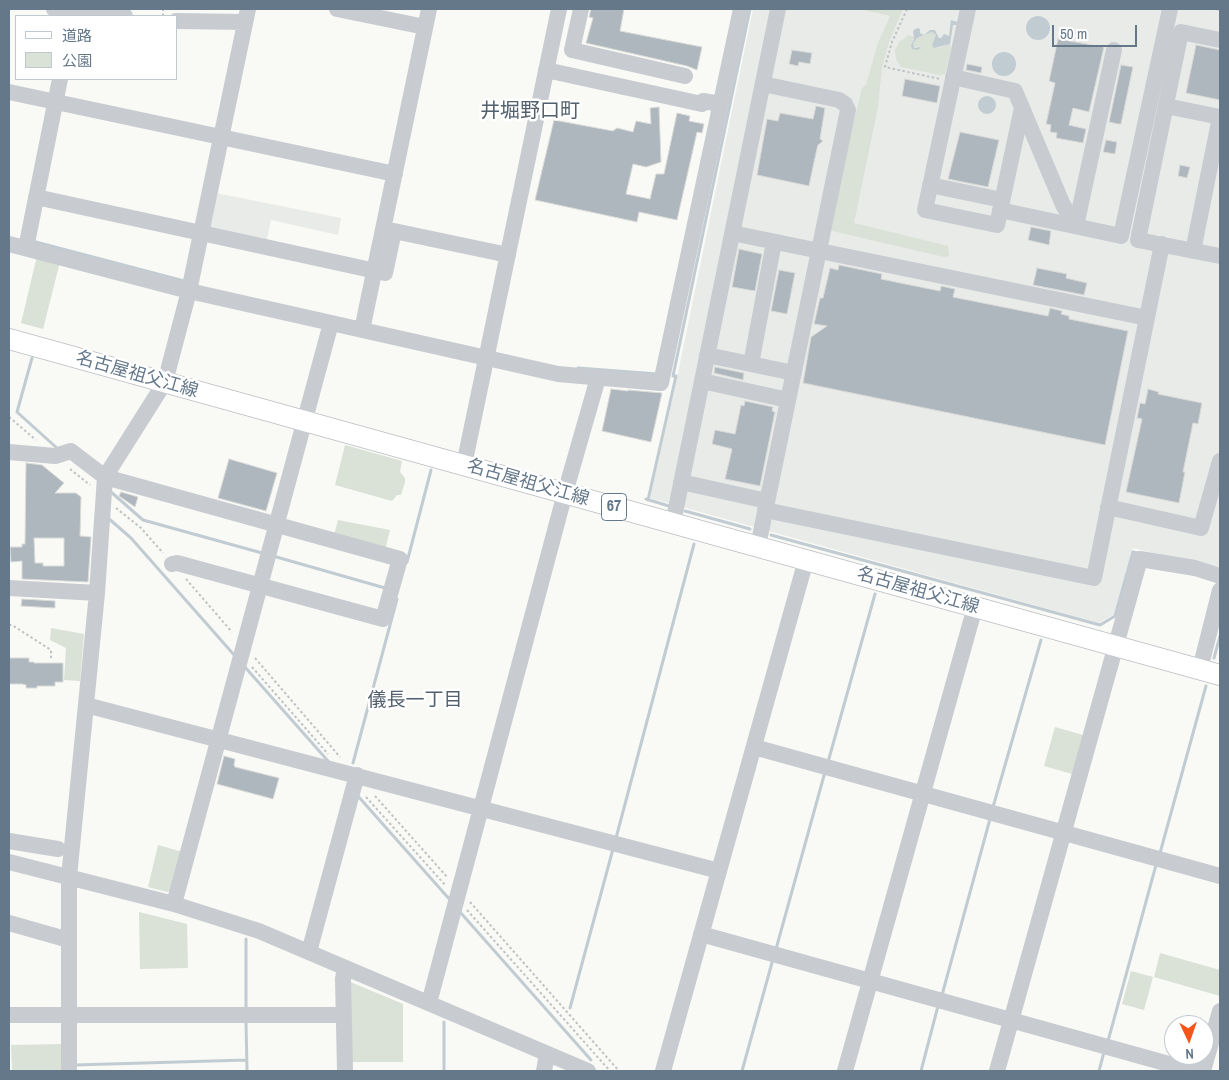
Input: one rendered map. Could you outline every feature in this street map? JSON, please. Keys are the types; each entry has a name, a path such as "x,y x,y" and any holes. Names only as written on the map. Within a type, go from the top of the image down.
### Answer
{"main road":[{"name":"名古屋祖父江線","path":"9,339 1220,675"}],"street":[{"path":"54,9 73,13 108,15"},
{"path":"337,9 425,28"},
{"path":"362,330 429,9"},
{"path":"464,465 559,9"},
{"path":"9,244 189,291 558,374 661,383 741,9"},
{"path":"673,523 778,9"},
{"path":"968,9 925,210 997,225 1022,108"},
{"path":"930,185 1076,226 1121,236 1170,9"},
{"path":"577,10 572,50 685,76"},
{"path":"69,1071 69,877 97,593 105,477 165,382 189,291 246,15 178,21"},
{"path":"1220,40 1181,32 1138,240 1220,256"},
{"path":"1076,226 1114,50"},
{"path":"546,70 702,104 703,100 720,104"},
{"path":"952,79 1015,91 1063,205 1076,226"},
{"path":"26,248 60,80"},
{"path":"758,546 848,110 845,104 839,100 763,84"},
{"path":"9,92 395,174"},
{"path":"1166,106 1220,117 1192,251"},
{"path":"36,197 384,273 394,231 508,255"},
{"path":"732,233 1147,318"},
{"path":"751,364 774,242"},
{"path":"681,482 766,505 1094,578 1162,244"},
{"path":"174,904 331,323"},
{"path":"707,355 794,373"},
{"path":"429,1003 565,493 598,378"},
{"path":"702,381 788,400"},
{"path":"9,452 55,456 71,451 105,477 400,559 383,619 176,562 172,564"},
{"path":"1108,507 1201,528 1220,461"},
{"path":"997,1071 1140,559 1194,568 1220,576"},
{"path":"663,1071 806,560"},
{"path":"9,588 97,593"},
{"path":"1200,669 1220,590"},
{"path":"845,1071 975,607"},
{"path":"86,705 218,739 352,777 481,808 719,871"},
{"path":"754,747 1220,876"},
{"path":"309,952 352,777"},
{"path":"9,841 58,849"},
{"path":"9,862 174,904 259,931 588,1071"},
{"path":"9,923 69,940"},
{"path":"701,934 1194,1071"},
{"path":"344,1071 343,979 345,968"},
{"path":"1203,1071 1220,1010"},
{"path":"9,1015 344,1015"},
{"path":"544,1071 547,1054"}],"path":[{"path":"906,9 892,42 885,66 952,79"},
{"path":"9,417 55,456"},
{"path":"9,625 12,625 51,650 51,658"},
{"path":"241,654 352,777 457,899 610,1071"}],"shaded area":[{"path":"753,9 858,9 889,16 893,9 1220,9 1220,562 1218,569 1133,548 1114,614 1099,623 650,498 678,373"},
{"path":"1038,16 1047,19 1050,28 1047,37 1038,40 1029,37 1026,28 1029,19"},
{"path":"951,20 957,22 957,25 953,25 950,44 934,48 932,45 936,35 932,32 917,38 913,44 914,48 921,47 918,50 912,49 913,31 915,29 920,29 920,33 924,35 930,30 935,30 939,38 944,34 949,36"},
{"path":"1004,52 1013,55 1016,64 1013,73 1004,76 995,73 992,64 995,55"},
{"path":"987,96 993,99 996,105 993,111 987,114 981,111 978,105 981,99"},
{"path":"216,193 341,218 338,235 271,220 266,244 209,227"}],"green space":[{"path":"858,9 903,9 889,42 882,68 878,107 854,223 948,246 949,256 944,257 828,230 862,88 866,85 878,43 890,16"},
{"path":"932,32 936,35 937,48 950,44 951,49 945,74 940,75 901,67 896,59 895,50 899,42 909,35 914,37 911,45 914,50 920,46 913,48 917,38"},
{"path":"37,256 60,262 43,329 21,323"},
{"path":"345,445 402,461 400,472 405,478 405,482 401,495 397,495 392,501 335,485"},
{"path":"338,520 390,530 385,550 334,535"},
{"path":"51,628 84,634 80,681 64,680 66,648 50,640"},
{"path":"1055,727 1083,735 1072,774 1044,766"},
{"path":"158,845 183,852 173,890 167,892 148,887"},
{"path":"139,912 187,924 188,968 140,969"},
{"path":"1160,953 1220,970 1220,996 1154,977"},
{"path":"1131,971 1153,977 1144,1010 1122,1004"},
{"path":"348,981 403,1004 403,1062 349,1062"},
{"path":"65,1044 65,1071 12,1071 11,1045"}],"building":[{"path":"591,9 624,9 620,31 702,47 697,70 687,66 586,43 593,18 589,17"},
{"path":"1058,39 1104,47 1089,112 1073,108 1069,125 1086,129 1083,143 1056,138 1057,133 1050,132 1051,125 1046,124 1055,83 1049,81"},
{"path":"1196,45 1220,50 1220,100 1186,93"},
{"path":"792,50 812,53 810,64 799,62 798,66 789,64"},
{"path":"967,64 982,67 981,73 966,70"},
{"path":"1121,65 1133,67 1121,124 1118,124 1109,122"},
{"path":"905,79 940,86 937,103 902,96"},
{"path":"816,106 825,108 820,139 823,141 818,145 809,186 757,175 767,119 778,121 780,113 813,119"},
{"path":"659,107 661,162 646,167 633,164 626,194 650,199 656,174 664,174 677,113 690,116 689,121 704,124 702,133 697,132 677,220 639,212 637,222 535,200 554,120 613,131 617,128 633,132 636,121 651,124 650,108"},
{"path":"960,132 999,140 988,187 948,179"},
{"path":"1106,140 1117,142 1115,154 1103,152"},
{"path":"1180,165 1190,167 1187,178 1178,176"},
{"path":"1031,227 1051,231 1049,245 1028,240"},
{"path":"739,249 762,254 755,291 732,287"},
{"path":"839,265 882,274 881,279 940,291 941,286 955,289 953,297 1048,316 1050,308 1062,311 1061,314 1069,316 1069,319 1128,331 1105,445 803,383 811,337 827,326 814,324 820,298 823,298 830,268 838,270"},
{"path":"1037,268 1067,274 1066,278 1087,283 1084,295 1033,285"},
{"path":"779,270 795,273 787,314 771,311"},
{"path":"715,367 744,373 743,380 714,373"},
{"path":"611,389 662,393 651,442 602,431"},
{"path":"1148,389 1159,392 1158,394 1202,403 1198,424 1193,423 1179,503 1126,492 1142,419 1137,418 1140,403 1145,404"},
{"path":"745,401 773,407 772,411 775,412 760,486 725,479 732,449 712,444 715,430 735,434 741,405 744,406"},
{"path":"229,459 277,473 266,511 218,498"},
{"path":"26,463 42,465 64,483 55,493 76,493 81,497 80,536 91,537 88,582 22,579 22,561 11,562 10,547 22,547 22,544 25,544","holes":["34,538 64,538 64,566 43,566 43,563 35,563"]},
{"path":"121,492 138,497 135,507 119,496"},
{"path":"22,599 55,601 55,608 21,606"},
{"path":"9,658 29,658 29,662 34,663 63,663 63,682 55,682 55,686 37,686 37,688 26,688 26,685 22,684 9,684"},
{"path":"224,756 235,759 235,767 279,778 273,799 217,784"}],"waterway":[{"path":"648,500 676,376 673,376 750,9"},
{"path":"32,241 184,281"},
{"path":"32,358 17,412 58,449"},
{"path":"578,368 657,374"},
{"path":"407,562 431,470"},
{"path":"111,492 143,520 262,553"},
{"path":"646,499 669,506"},
{"path":"685,511 750,529"},
{"path":"108,518 131,538 235,656"},
{"path":"771,535 1100,625 1115,616 1133,552 1138,553"},
{"path":"616,838 694,544"},
{"path":"273,556 385,588"},
{"path":"828,762 875,594"},
{"path":"353,763 397,599"},
{"path":"1214,658 1220,636"},
{"path":"993,807 1041,640"},
{"path":"244,666 328,761"},
{"path":"1160,853 1206,686"},
{"path":"776,949 825,772"},
{"path":"357,795 451,901"},
{"path":"942,995 990,819"},
{"path":"570,1008 613,849"},
{"path":"1108,1041 1156,865"},
{"path":"460,912 591,1060"},
{"path":"246,939 246,1009"},
{"path":"742,1071 773,959"},
{"path":"921,1071 938,1006"},
{"path":"246,1021 247,1071"},
{"path":"444,1022 444,1071"},
{"path":"1099,1071 1104,1052"},
{"path":"75,1065 246,1060"}],"district":[{"name":"井堀野口町","path":"530,112"},
{"name":"儀長一丁目","path":"415,701"}]}
